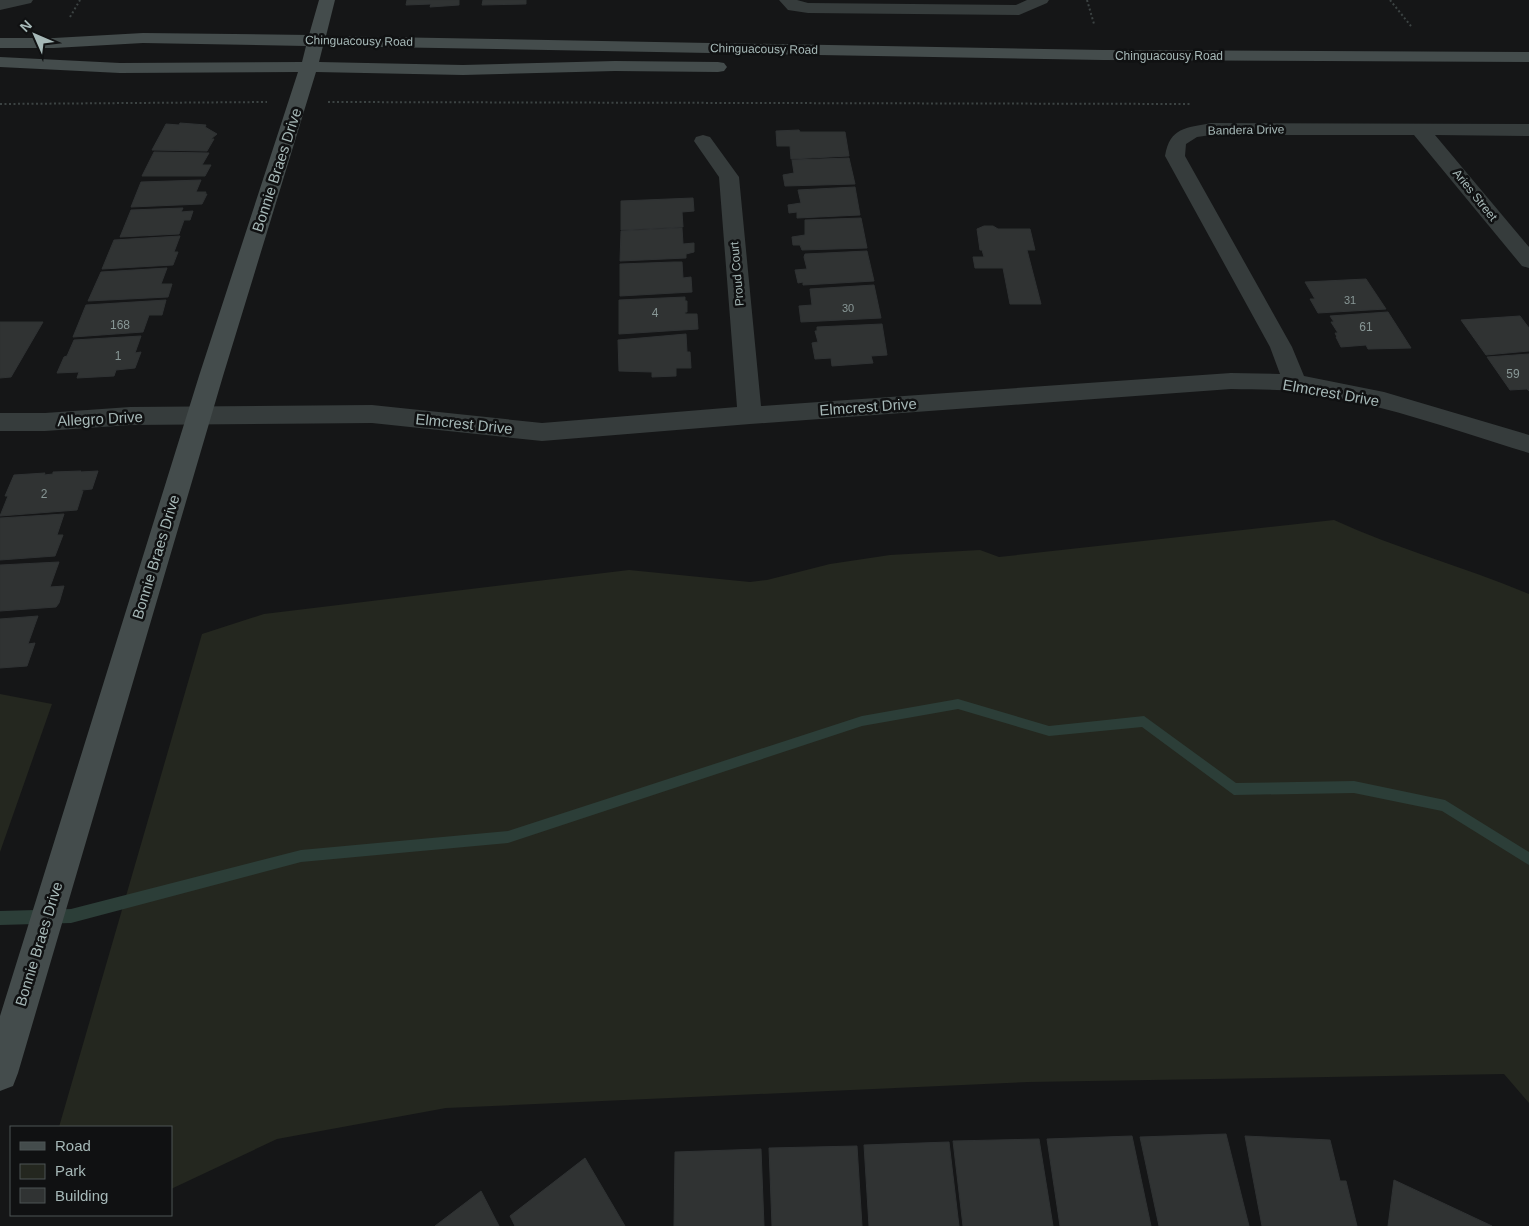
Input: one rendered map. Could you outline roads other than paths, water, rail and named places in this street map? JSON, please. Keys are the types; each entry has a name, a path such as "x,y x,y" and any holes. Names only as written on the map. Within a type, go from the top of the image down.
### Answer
{"main road":[{"name":"Bonnie Braes Drive","path":"0,1073 199,415 309,67 327,0"},
{"name":"Chinguacousy Road","path":"0,43 54,43 143,38 1103,56 1529,57"},
{"name":"Chinguacousy Road","path":"0,62 120,68 309,67 463,70 615,66 734,67"},
{"name":"Chinguacousy Road","path":"934,69 1529,72"}],"street":[{"path":"0,5 25,0"},
{"path":"787,0 794,6 808,8 1019,10 1041,0"},
{"name":"Bandera Drive","path":"1295,383 1281,347 1175,156 1177,142 1191,133 1211,129 1529,130"},
{"name":"Aries Street","path":"1420,130 1529,261"},
{"name":"Proud Court","path":"703,141 729,177 750,415"},
{"name":"Elmcrest Drive","path":"199,415 372,414 542,432 750,415 1231,381 1295,383 1332,390 1396,405 1529,444"},
{"name":"Allegro Drive","path":"0,422 46,422 130,416 199,415"}],"waterway":[{"path":"0,918 71,916 301,856 508,837 862,721 958,704 1049,731 1144,721 1234,789 1354,787 1445,806 1529,859"}]}
